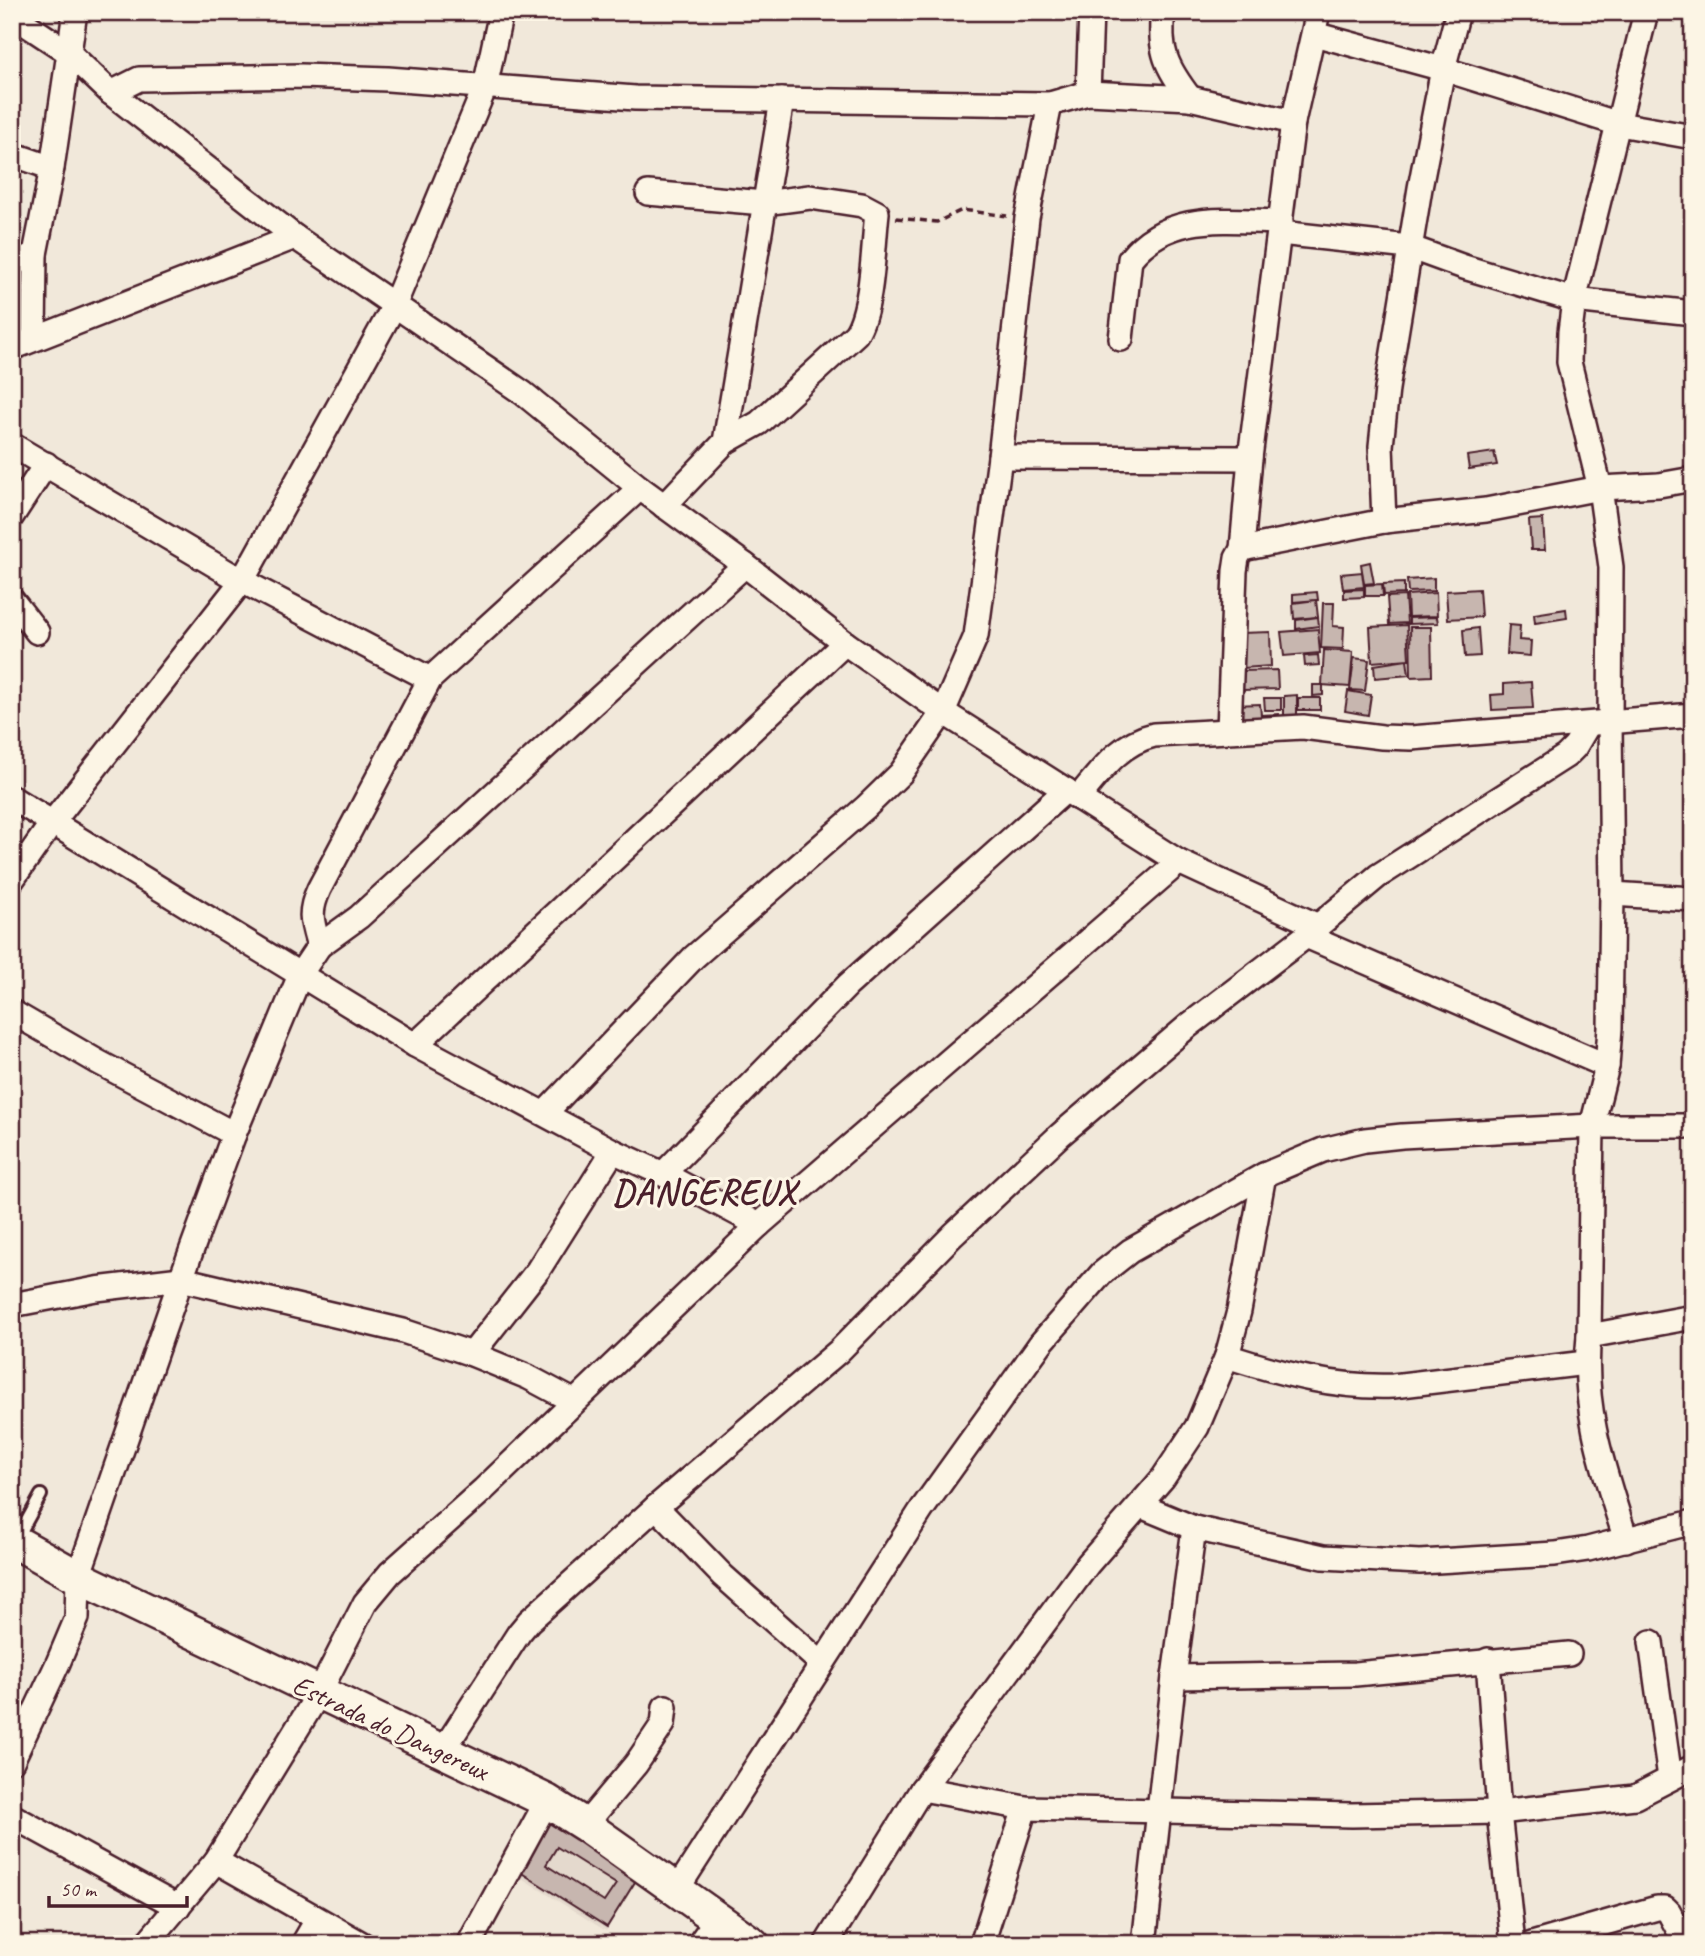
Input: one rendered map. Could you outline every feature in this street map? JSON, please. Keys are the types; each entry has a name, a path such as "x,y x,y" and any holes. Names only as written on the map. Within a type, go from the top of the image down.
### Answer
{"main road":[{"name":"Estrada do Dangereux","path":"14,1540 78,1577 547,1801 753,1944"}],"street":[{"path":"34,338 35,254 52,168 75,12"},
{"path":"12,880 52,824 242,581 394,306 485,87 501,12"},
{"path":"1088,93 1091,12"},
{"path":"1164,12 1163,56 1173,76 1190,98"},
{"path":"1384,521 1381,446 1383,422 1409,247 1443,69 1458,12"},
{"path":"1626,1540 1593,1433 1586,1363 1589,1336 1592,1126 1607,1066 1610,1028 1612,894 1599,724 1611,567 1600,488 1569,362 1574,300 1646,12"},
{"path":"12,15 68,52 111,93 295,237 523,393 640,488 845,643 943,712 1179,862 1312,931 1607,1066"},
{"path":"1229,730 1235,571 1242,548 1250,458 1293,122 1316,23 1443,69 1619,124 1693,138"},
{"path":"1145,96 1152,75 1163,56"},
{"path":"111,93 139,79 288,76 388,79 635,98 1050,104 1088,93 1190,98 1293,122"},
{"path":"725,442 782,100"},
{"path":"545,1113 694,957 866,807 901,773 943,712 976,636 1000,457 1027,218 1050,104"},
{"path":"12,154 52,168"},
{"path":"648,193 764,203 810,197 862,205 877,213 866,306 863,322 856,334 759,423 725,442 664,506"},
{"path":"1121,339 1130,259 1152,239 1187,223 1206,221 1280,228 1409,247 1464,267 1574,300 1693,313"},
{"path":"12,348 295,237"},
{"path":"12,264 35,254"},
{"path":"12,445 242,581 430,679"},
{"path":"1000,457 1250,458"},
{"path":"12,516 46,464"},
{"path":"1242,548 1384,521 1486,510 1600,488 1658,485 1693,479"},
{"path":"319,946 311,918 312,904 430,679 640,488"},
{"path":"15,1746 77,1618 78,1577 181,1279 234,1134 301,974 319,946 359,917 745,565"},
{"path":"12,600 37,632"},
{"path":"415,1045 845,643"},
{"path":"663,1174 848,985 1139,738 1303,727 1382,737 1411,737 1693,715"},
{"path":"442,1752 519,1633 656,1507 839,1351 953,1235 1060,1135 1188,1026 1395,864 1566,756 1599,724"},
{"path":"12,798 415,1045 613,1152 663,1174 759,1224"},
{"path":"146,1944 216,1861 319,1693 365,1603 376,1588 483,1490 759,1224 1179,862"},
{"path":"1612,894 1693,899"},
{"path":"12,1012 98,1062 234,1134"},
{"path":"676,1891 922,1509 1041,1343 1070,1307 1102,1273 1130,1251 1264,1175 1323,1150 1365,1140 1592,1126 1693,1126"},
{"path":"472,1354 538,1270 613,1152"},
{"path":"826,1944 922,1789 1088,1564 1141,1506 1198,1427 1227,1356 1239,1311 1264,1175"},
{"path":"12,1305 96,1289 181,1279 403,1331 472,1354 528,1377 573,1401"},
{"path":"1589,1336 1693,1317"},
{"path":"1227,1356 1279,1373 1362,1387 1393,1386 1586,1363"},
{"path":"1141,1506 1195,1528 1323,1557 1420,1563 1555,1554 1626,1540 1693,1522"},
{"path":"656,1507 723,1576 822,1664"},
{"path":"1144,1944 1174,1677 1195,1528"},
{"path":"1651,1642 1670,1778"},
{"path":"1174,1677 1316,1676 1569,1654"},
{"path":"1488,1660 1499,1812 1513,1944"},
{"path":"585,1825 636,1764 663,1724 665,1707"},
{"path":"922,1789 1025,1808 1352,1815 1499,1812 1635,1797 1693,1767"},
{"path":"469,1944 547,1801"},
{"path":"982,1944 1025,1808"},
{"path":"12,1816 178,1907"},
{"path":"216,1861 362,1944"},
{"path":"1532,1944 1665,1908 1686,1944"},
{"path":"699,1944 718,1919"},
{"path":"303,1944 317,1920"}],"lane":[{"path":"14,1540 41,1495"}],"path":[{"path":"877,213 883,217 937,222 962,210 1027,218"}],"shaded area":[{"path":"549,1819 640,1876 606,1931 515,1874"}],"building":[{"path":"1494,452 1497,465 1469,469 1467,456"},
{"path":"1543,519 1545,550 1531,550 1529,520"},
{"path":"1370,562 1374,583 1364,584 1361,564"},
{"path":"1362,572 1364,587 1343,589 1341,574"},
{"path":"1434,578 1434,591 1408,592 1407,580"},
{"path":"1404,583 1404,594 1384,595 1383,584"},
{"path":"1382,584 1383,596 1365,596 1365,585"},
{"path":"1364,589 1364,597 1344,598 1344,590"},
{"path":"1479,589 1481,617 1448,619 1446,591"},
{"path":"1317,592 1318,600 1293,602 1293,594"},
{"path":"1436,593 1437,616 1408,617 1407,595"},
{"path":"1405,596 1407,623 1389,624 1387,597"},
{"path":"1316,600 1318,617 1294,619 1293,603"},
{"path":"1323,603 1334,603 1333,626 1344,627 1343,649 1321,648"},
{"path":"1566,609 1567,618 1535,623 1534,614"},
{"path":"1318,617 1319,626 1296,629 1296,620"},
{"path":"1437,617 1438,623 1409,624 1409,618"},
{"path":"1407,625 1409,659 1372,662 1370,627"},
{"path":"1509,625 1520,626 1519,640 1531,641 1530,656 1507,654"},
{"path":"1410,627 1431,627 1432,676 1411,677"},
{"path":"1478,628 1480,656 1465,657 1463,630"},
{"path":"1318,629 1320,653 1284,656 1281,632"},
{"path":"1270,632 1271,666 1243,668 1241,633"},
{"path":"1324,650 1353,652 1350,687 1322,685"},
{"path":"1318,655 1319,665 1305,666 1304,656"},
{"path":"1354,658 1369,660 1365,691 1350,690"},
{"path":"1407,660 1409,675 1375,678 1374,665"},
{"path":"1277,670 1278,689 1243,690 1243,671"},
{"path":"1531,682 1533,708 1492,710 1491,695 1504,694 1504,684"},
{"path":"1313,685 1323,685 1323,695 1313,696"},
{"path":"1348,691 1371,695 1368,715 1345,711"},
{"path":"1297,695 1297,718 1284,718 1284,696"},
{"path":"1264,698 1281,698 1281,710 1265,710"},
{"path":"1298,698 1320,698 1320,710 1298,710"},
{"path":"1260,704 1261,715 1279,714 1279,726 1235,728 1234,705"},
{"path":"549,1822 638,1877 607,1927 520,1872","holes":["557,1847 616,1884 604,1902 546,1865"]}],"district":[{"name":"DANGEREUX","path":"705,1192"}]}
